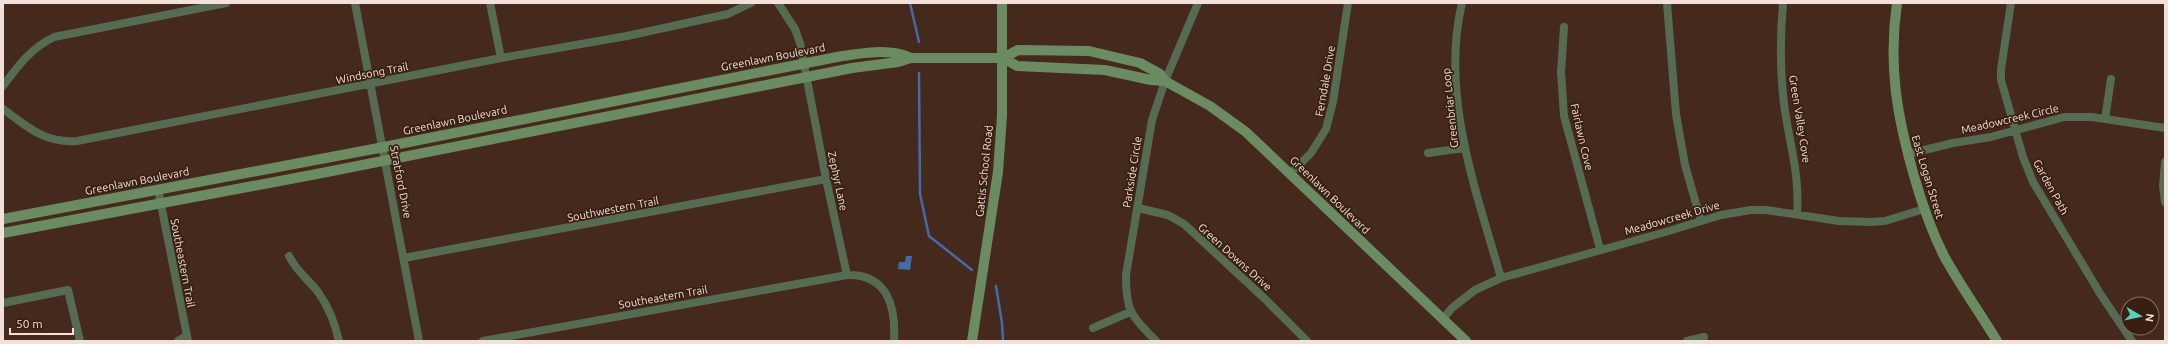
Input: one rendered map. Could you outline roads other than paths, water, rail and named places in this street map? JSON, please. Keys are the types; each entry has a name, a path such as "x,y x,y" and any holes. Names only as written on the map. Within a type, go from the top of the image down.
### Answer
{"main road":[{"name":"Gattis School Road","path":"972,341 998,172 1002,116 1002,3"},
{"name":"East Logan Street","path":"1897,3 1894,25 1893,70 1900,123 1924,209 1945,257 1997,341"},
{"name":"Greenlawn Boulevard","path":"3,233 386,160 852,68 898,62 910,58 1003,58 1018,50 1089,51 1140,63 1160,74 1165,81 1229,118 1291,173 1466,341"},
{"name":"Greenlawn Boulevard","path":"3,219 384,147 805,63 880,52 898,52 910,58"},
{"name":"Greenlawn Boulevard","path":"1003,58 1017,66 1105,70 1151,80 1165,81"}],"street":[{"path":"3,86 26,56 42,43 54,37 226,3"},
{"name":"Stratford Drive","path":"355,3 370,85 384,147 419,341"},
{"path":"490,3 501,58"},
{"name":"Windsong Trail","path":"3,108 41,136 59,141 78,142 501,58 627,36 728,14 752,3"},
{"name":"Zephyr Lane","path":"778,3 795,29 805,63 826,179 847,275"},
{"name":"Parkside Circle","path":"1156,341 1136,322 1130,312 1126,292 1126,275 1152,120 1165,81 1198,3"},
{"name":"Ferndale Drive","path":"1291,173 1311,153 1326,129 1333,102 1348,3"},
{"name":"Greenbriar Loop","path":"1462,3 1457,34 1456,55 1464,148 1501,278"},
{"path":"1667,3 1670,19 1676,114 1685,164 1701,221"},
{"name":"Green Valley Cove","path":"1782,3 1781,67 1784,104 1799,189 1797,214"},
{"name":"Garden Path","path":"2011,3 2001,69 2001,80 2014,130 2023,157 2033,182 2101,295 2132,341"},
{"name":"Fairlawn Cove","path":"1564,27 1561,72 1564,116 1600,249"},
{"path":"2105,119 2111,79"},
{"name":"Meadowcreek Circle","path":"1908,154 1953,143 1991,137 2064,117 2078,116 2165,128"},
{"path":"1428,154 1464,148"},
{"path":"2165,162 2163,186 2165,202"},
{"name":"Southwestern Trail","path":"404,258 826,179"},
{"name":"Southeastern Trail","path":"158,189 187,339"},
{"name":"Green Downs Drive","path":"1138,208 1168,215 1184,224 1264,298 1307,341"},
{"name":"Meadowcreek Drive","path":"1443,319 1475,290 1501,278 1721,215 1751,210 1797,214 1839,221 1870,222 1900,217 1924,209"},
{"path":"289,256 296,269 318,292 332,316 339,341"},
{"path":"847,275 865,277 874,281 886,292 894,315 894,341"},
{"name":"Southeastern Trail","path":"482,341 847,275"},
{"path":"3,303 68,290 80,341"},
{"path":"1093,328 1130,312"},
{"path":"1687,341 1704,337"},
{"path":"178,341 187,339"}],"water":[{"path":"906,256 912,256 910,270 898,269 899,262 905,262"}],"waterway":[{"path":"910,3 919,42"},
{"path":"919,73 920,194 929,236 972,270"},
{"path":"996,286 1002,323 1003,341"}]}
